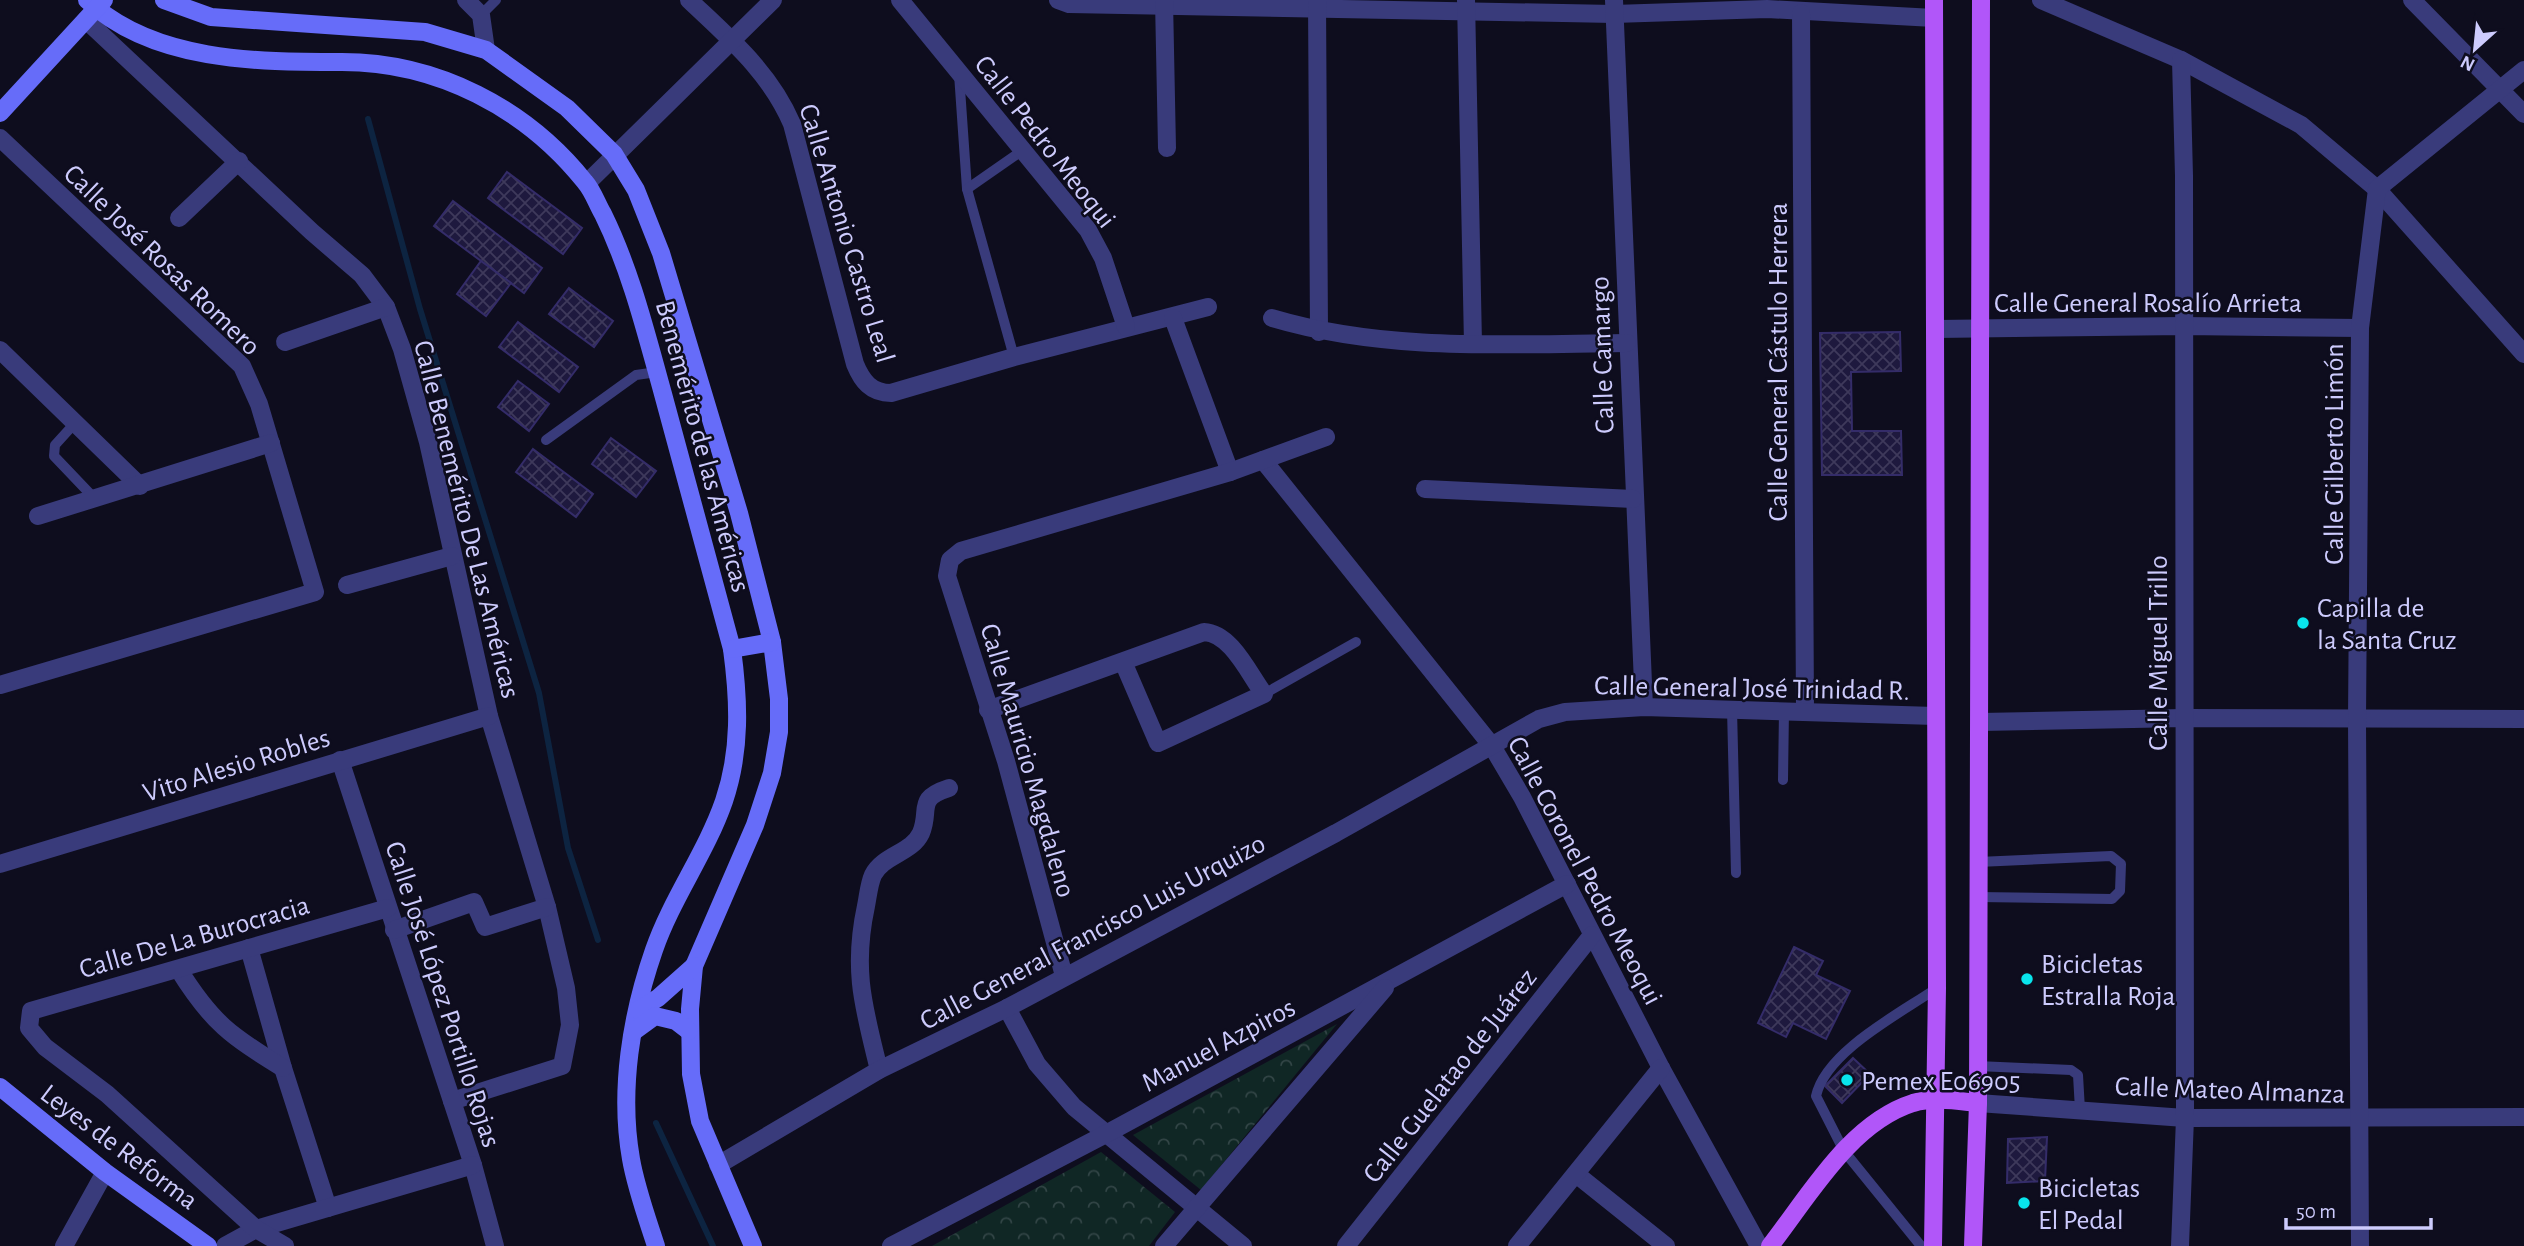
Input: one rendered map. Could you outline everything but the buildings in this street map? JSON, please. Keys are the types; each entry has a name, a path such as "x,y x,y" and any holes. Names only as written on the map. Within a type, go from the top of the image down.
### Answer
{"main road":[{"path":"1973,1246 1978,1102 1982,0"},
{"path":"1933,1246 1937,988 1934,9"},
{"name":"Calle Mateo Almanza","path":"1770,1246 1844,1151 1888,1114 1914,1103 1934,1100 1978,1102"}],"street":[{"name":"Benemérito de las Américas","path":"164,0 211,17 425,32 486,50 567,108 614,155 636,190 661,253 739,513 772,642 779,732 772,773 755,825 694,965 689,1031 691,1074 700,1121 753,1246"},
{"path":"466,0 481,15 486,50"},
{"name":"Calle Antonio Castro Leal","path":"689,0 733,41 775,88 792,124 861,380 873,389 891,393 1014,357"},
{"path":"587,183 772,0"},
{"name":"Calle Pedro Meoqui","path":"900,0 1088,230 1103,258 1126,327"},
{"path":"1058,0 1069,4 1466,4 1614,7 1767,4 1801,13 1934,9"},
{"path":"2041,0 2180,60 2301,125 2377,189 2524,354"},
{"path":"2412,0 2524,114"},
{"path":"1165,4 1167,148"},
{"path":"1317,4 1319,332"},
{"path":"1466,4 1473,344"},
{"name":"Benemérito de las Américas","path":"94,7 133,31 168,45 210,55 250,60 387,65 425,72 458,83 525,124 559,153 587,183 619,250 641,311 732,649 738,694 736,750 724,801 654,951 633,1032 625,1111 631,1160 656,1246"},
{"path":"0,113 94,7"},
{"name":"Calle Benemérito De Las Américas","path":"94,7 239,161 312,232 362,275 386,307 402,349 428,442 489,716 547,908 566,988 570,1024 562,1066 452,1101"},
{"name":"Calle Camargo","path":"1614,7 1626,343 1644,707"},
{"name":"Calle General Cástulo Herrera","path":"1801,13 1805,710"},
{"name":"Calle Miguel Trillo","path":"2180,60 2184,176 2185,1118 2180,1246"},
{"path":"2377,189 2501,91 2524,69"},
{"name":"Calle José Rosas Romero","path":"0,138 242,366 259,404 316,592 0,685"},
{"path":"179,218 239,161"},
{"name":"Calle Gilberto Limón","path":"2360,1246 2357,720 2360,328 2377,189"},
{"path":"285,342 386,307"},
{"path":"1014,357 1208,307"},
{"path":"1173,318 1230,472 1326,437"},
{"path":"1272,318 1319,332 1394,340 1473,344 1626,343"},
{"name":"Calle General Rosalío Arrieta","path":"1936,329 2184,326 2360,328"},
{"path":"0,350 140,486"},
{"path":"38,516 271,443"},
{"name":"Calle Coronel Pedro Meoqui","path":"1263,460 1492,746 1567,884 1661,1068 1759,1246"},
{"name":"Calle Mauricio Magdaleno","path":"1064,976 1006,761 947,576 950,560 961,551 1230,472"},
{"path":"1425,489 1633,499"},
{"path":"347,585 452,556"},
{"path":"988,710 1209,633 1226,642 1264,694 1158,744 1124,664"},
{"path":"732,649 772,642"},
{"name":"Calle General José Trinidad R.","path":"1492,746 1539,719 1565,712 1644,707 1784,709 1935,716"},
{"name":"Vito Alesio Robles","path":"0,864 489,716"},
{"path":"1980,722 2183,718 2524,719"},
{"name":"Calle General Francisco Luis Urquizo","path":"718,1166 879,1070 1006,1008 1336,833 1492,746"},
{"name":"Calle José López Portillo Rojas","path":"340,760 473,1165 495,1246"},
{"path":"879,1070 858,975 862,924 870,887 879,866 912,845 921,832 927,800 935,793 949,788"},
{"name":"Manuel Azpiros","path":"891,1246 1104,1135 1567,884"},
{"path":"394,930 474,902 485,927 547,908"},
{"name":"Calle De La Burocracia","path":"257,1229 107,1094 45,1047 29,1028 31,1010 179,970 388,908"},
{"name":"Calle Guelatao de Juárez","path":"1346,1246 1592,935"},
{"path":"249,948 283,1068 328,1208"},
{"path":"638,1010 657,998 694,965"},
{"path":"179,970 202,1007 219,1024 283,1068"},
{"path":"1164,1246 1392,980"},
{"path":"1006,1008 1026,1045 1051,1082 1104,1135 1243,1246"},
{"path":"633,1032 655,1016 676,1021 689,1031"},
{"path":"1517,1246 1661,1068"},
{"name":"Leyes de Reforma","path":"0,1087 105,1172 208,1246"},
{"name":"Calle Mateo Almanza","path":"1978,1102 2185,1118 2524,1117"},
{"path":"225,1246 257,1229 473,1165"},
{"path":"64,1246 105,1172"},
{"path":"1576,1174 1666,1246"},
{"path":"257,1229 285,1246"}],"lane":[{"path":"481,15 496,0"},
{"path":"959,74 967,189 1014,357"},
{"path":"967,189 1023,150"},
{"path":"546,440 636,375 657,372"},
{"path":"75,423 55,445 54,456 95,499"},
{"path":"1264,694 1356,642"},
{"path":"1732,709 1736,873"},
{"path":"1783,780 1784,709"},
{"path":"1978,862 2111,856 2121,864 2120,891 2112,899 1978,897"},
{"path":"1921,1246 1844,1151 1818,1104 1818,1087 1847,1050 1937,988"},
{"path":"1977,1066 2071,1070 2078,1076 2080,1110"}],"green space":[{"path":"1337,1024 1201,1190 1133,1135"},
{"path":"1101,1152 1175,1212 1149,1246 932,1246"}],"waterway":[{"path":"368,119 420,309 539,693 568,848 598,940"},
{"path":"656,1123 713,1246"}],"place":[{"name":"Capilla de la Santa Cruz","path":"2303,623"},
{"name":"Bicicletas Estralla Roja","path":"2027,979"},
{"name":"Pemex E06905","path":"1847,1080"},
{"name":"Bicicletas El Pedal","path":"2024,1203"}]}
